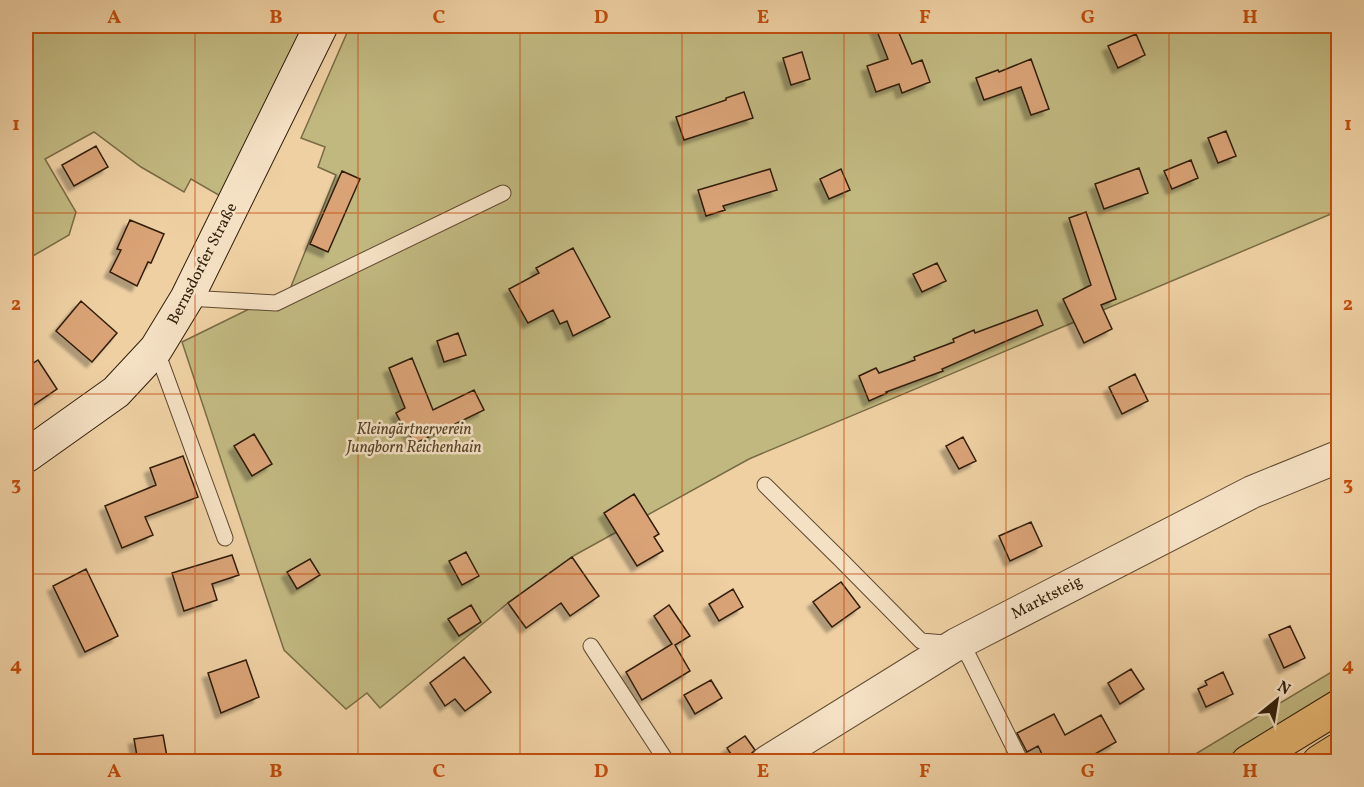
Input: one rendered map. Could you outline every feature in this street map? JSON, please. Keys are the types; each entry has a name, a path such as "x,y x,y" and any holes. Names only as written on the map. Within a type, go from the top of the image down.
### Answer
{"main road":[{"path":"1248,762 1338,707"},
{"path":"1318,762 1338,750"}],"street":[{"name":"Bernsdorfer Straße","path":"26,456 116,392 156,349 187,298 321,26"},
{"name":"Marktsteig","path":"767,762 957,644 1252,492 1338,457"}],"lane":[{"path":"187,298 276,303 503,193"},
{"path":"156,349 164,364 225,538"},
{"path":"765,485 921,641 957,644 969,657 1021,762"},
{"path":"591,646 667,762"}],"green space":[{"path":"26,26 306,26 222,197 191,179 184,192 141,167 94,132 45,159 76,212 69,235 26,260"},
{"name":"Kleingärtnerverein Jungborn Reichenhain","path":"350,26 1338,26 1338,211 749,459 575,555 508,603 380,708 367,693 346,709 284,650 182,342 290,289 336,175 318,167 325,147 301,138"},
{"path":"1338,668 1338,691 1220,761 1167,762 1176,756 1194,755"}],"building":[{"path":"875,26 896,26 912,64 922,60 930,82 902,93 899,84 876,92 867,66 888,59"},
{"path":"1136,34 1145,55 1118,68 1108,46"},
{"path":"802,52 810,79 791,85 783,58"},
{"path":"1031,59 1049,109 1031,115 1021,87 984,100 976,78 998,70 999,72"},
{"path":"744,92 753,118 684,140 676,117"},
{"path":"1226,131 1236,156 1218,163 1208,138"},
{"path":"96,146 108,167 74,186 62,165"},
{"path":"1191,160 1198,178 1172,189 1164,171"},
{"path":"1139,168 1148,193 1104,209 1095,184"},
{"path":"770,169 777,190 723,206 725,210 706,216 698,190"},
{"path":"841,169 850,190 829,199 820,179"},
{"path":"342,171 360,179 328,252 310,244"},
{"path":"1086,212 1116,299 1101,305 1112,329 1084,343 1063,299 1091,285 1069,218"},
{"path":"130,220 164,234 151,263 148,262 137,286 110,272 121,250 117,249"},
{"path":"573,248 610,317 573,336 567,321 560,324 553,310 528,323 509,289 539,273 536,268"},
{"path":"937,263 946,281 922,292 913,274"},
{"path":"81,301 117,333 92,362 56,331"},
{"path":"1037,310 1043,325 942,369 943,371 886,392 869,401 859,376 876,368 879,373 915,360 914,357 954,342 953,339 974,330 975,333"},
{"path":"458,333 466,355 444,362 437,341"},
{"path":"412,358 433,410 474,390 484,410 414,444 396,413 405,408 389,368"},
{"path":"38,360 57,389 26,410 26,368"},
{"path":"1135,374 1148,401 1122,414 1109,387"},
{"path":"254,434 272,464 252,476 234,446"},
{"path":"963,437 976,461 959,469 946,446"},
{"path":"183,456 198,497 145,517 153,535 122,548 105,506 156,485 150,468"},
{"path":"634,494 659,534 654,537 663,551 637,566 604,513"},
{"path":"1031,522 1042,546 1010,561 999,536"},
{"path":"466,552 479,576 462,585 449,561"},
{"path":"232,555 239,575 212,584 217,600 184,611 172,573"},
{"path":"572,557 599,596 570,616 561,603 526,628 508,603"},
{"path":"310,559 320,575 297,589 287,572"},
{"path":"86,569 118,636 85,652 53,586"},
{"path":"841,582 860,607 832,627 813,602"},
{"path":"733,589 743,607 719,621 709,604"},
{"path":"471,605 481,622 459,636 448,619"},
{"path":"669,605 690,636 675,645 690,671 642,700 626,672 672,644 654,616"},
{"path":"1290,626 1305,658 1284,668 1269,635"},
{"path":"464,657 491,692 465,711 455,699 445,706 430,683"},
{"path":"246,660 259,697 221,713 208,673"},
{"path":"1131,669 1144,689 1120,704 1108,683"},
{"path":"1223,672 1233,694 1206,707 1198,689 1207,685 1205,681"},
{"path":"711,680 722,698 695,714 684,695"},
{"path":"1054,714 1065,735 1101,715 1116,742 1081,762 1046,762 1038,746 1027,752 1017,733"},
{"path":"163,735 168,762 138,762 134,739"},
{"path":"745,736 755,750 749,762 736,762 727,748"}]}
